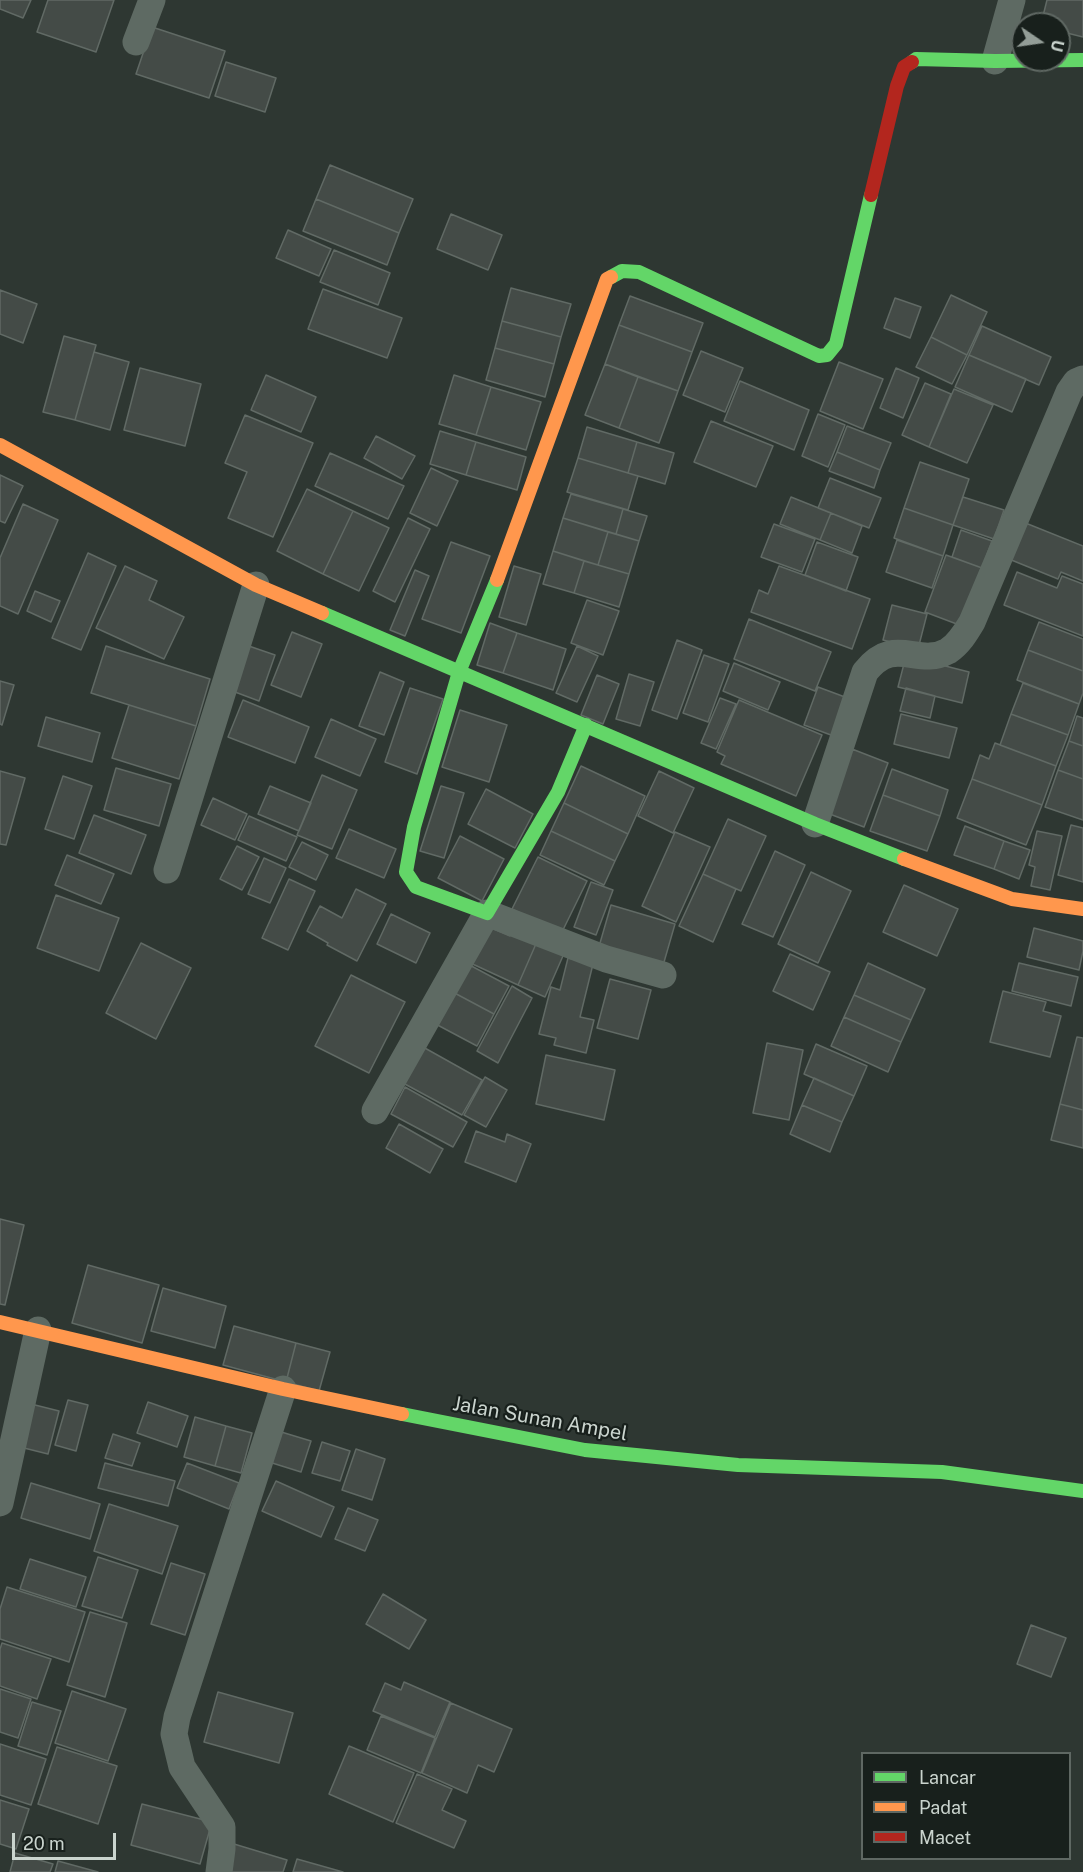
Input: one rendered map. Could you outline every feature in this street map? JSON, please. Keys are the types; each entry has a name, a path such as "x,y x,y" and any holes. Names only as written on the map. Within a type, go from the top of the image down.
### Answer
{"street":[{"path":"136,42 152,0"},
{"path":"995,61 1012,0"},
{"path":"663,975 606,959 416,886 406,872 414,827 459,672 506,559 607,279 621,271 639,272 819,356 827,355 836,344 897,86 904,67 916,59 1083,60"},
{"path":"815,824 865,672 874,661 885,655 935,656 949,650 963,638 1069,392 1076,382 1083,379"},
{"path":"0,445 256,585 459,672 815,824 1012,899 1083,909"},
{"path":"167,870 256,585"},
{"path":"375,1111 513,866 553,800 571,764 586,725"},
{"name":"Jalan Sunan Ampel","path":"0,1322 283,1389 585,1450 738,1465 942,1472 1083,1491"},
{"path":"0,1503 38,1330"},
{"path":"219,1872 222,1827 182,1767 174,1734 177,1718 283,1389"}],"building":[{"path":"0,0 31,0 23,18 0,9"},
{"path":"48,0 114,0 96,52 37,32"},
{"path":"1047,0 1083,0 1083,37 1071,34 1071,12 1044,12"},
{"path":"152,27 225,51 209,98 136,74"},
{"path":"226,62 276,78 265,112 215,96"},
{"path":"330,165 413,199 399,233 316,199"},
{"path":"316,199 399,233 387,265 303,231"},
{"path":"451,214 502,235 488,270 437,249"},
{"path":"288,230 331,249 319,276 276,258"},
{"path":"334,250 390,273 378,305 320,282"},
{"path":"511,288 571,304 561,337 502,321"},
{"path":"323,289 402,318 387,358 308,329"},
{"path":"0,290 37,304 23,343 0,334"},
{"path":"951,295 987,312 967,355 931,337"},
{"path":"630,296 703,323 692,352 619,325"},
{"path":"895,298 921,307 910,338 884,328"},
{"path":"502,321 561,337 554,364 495,348"},
{"path":"619,325 692,352 678,391 605,364"},
{"path":"982,326 1051,357 1039,385 969,355"},
{"path":"64,336 96,345 75,420 43,412"},
{"path":"931,337 967,355 952,384 916,367"},
{"path":"495,348 554,364 545,397 486,380"},
{"path":"701,351 743,368 725,412 683,395"},
{"path":"94,352 129,362 110,430 75,420"},
{"path":"969,355 1026,379 1012,412 955,387"},
{"path":"839,362 883,379 863,429 820,411"},
{"path":"605,364 638,377 619,428 585,415"},
{"path":"140,368 201,384 185,446 124,430"},
{"path":"896,368 919,378 903,418 880,408"},
{"path":"266,375 316,397 301,432 251,410"},
{"path":"454,375 491,387 476,435 439,424"},
{"path":"638,377 678,391 659,443 619,428"},
{"path":"740,381 809,410 794,450 724,421"},
{"path":"925,383 951,394 929,447 902,435"},
{"path":"491,387 541,402 526,450 476,435"},
{"path":"954,389 993,405 967,463 929,447"},
{"path":"818,414 845,425 828,467 802,456"},
{"path":"245,415 313,443 273,537 228,518 247,472 225,463"},
{"path":"711,421 773,446 756,487 694,462"},
{"path":"847,426 891,443 880,470 837,452"},
{"path":"587,427 637,442 628,473 578,458"},
{"path":"440,431 476,442 466,475 430,464"},
{"path":"376,436 415,456 402,479 364,458"},
{"path":"476,442 526,457 517,490 466,475"},
{"path":"637,442 674,453 665,484 628,473"},
{"path":"837,452 880,470 874,488 829,471"},
{"path":"330,453 404,486 388,519 315,486"},
{"path":"578,458 638,476 628,510 567,492"},
{"path":"920,462 969,479 953,525 904,508"},
{"path":"431,468 458,481 437,526 410,513"},
{"path":"0,475 23,486 5,523 0,521"},
{"path":"830,478 881,498 869,528 818,508"},
{"path":"307,489 353,511 323,574 277,551"},
{"path":"571,494 623,509 616,534 563,518"},
{"path":"791,497 831,513 820,540 780,524"},
{"path":"963,497 1004,510 994,539 953,525"},
{"path":"23,504 58,520 18,614 0,606 0,558"},
{"path":"904,508 953,525 943,556 894,538"},
{"path":"623,509 647,516 639,541 616,534"},
{"path":"353,511 389,528 359,591 323,574"},
{"path":"831,513 862,526 852,553 820,540"},
{"path":"408,518 430,529 395,602 373,591"},
{"path":"563,518 608,532 598,565 553,551"},
{"path":"1018,520 1083,546 1083,581 1061,572 1058,579 1004,557"},
{"path":"774,524 815,539 802,572 761,557"},
{"path":"961,530 992,541 982,568 952,557"},
{"path":"608,532 639,541 629,574 598,565"},
{"path":"897,540 943,556 932,588 886,572"},
{"path":"451,542 490,556 461,633 422,619"},
{"path":"817,542 858,557 846,591 805,575"},
{"path":"553,551 584,561 574,593 543,584"},
{"path":"88,553 116,566 81,650 52,638"},
{"path":"946,555 982,568 962,626 925,612"},
{"path":"584,561 629,574 619,607 574,593"},
{"path":"125,566 157,581 149,600 184,617 164,659 96,628"},
{"path":"514,566 541,574 526,625 499,617"},
{"path":"779,566 870,599 852,649 751,612 759,590 768,594"},
{"path":"415,570 429,576 405,636 390,630"},
{"path":"1017,572 1057,588 1062,576 1083,584 1083,636 1004,605"},
{"path":"35,591 60,601 51,622 27,611"},
{"path":"587,600 619,611 603,655 571,643"},
{"path":"892,605 927,614 918,649 883,640"},
{"path":"749,619 831,652 815,691 734,659"},
{"path":"1039,622 1083,639 1083,671 1028,650"},
{"path":"490,623 517,633 503,673 477,665"},
{"path":"292,632 322,644 301,697 271,685"},
{"path":"517,633 566,649 553,690 503,673"},
{"path":"677,640 702,650 677,719 652,710"},
{"path":"243,644 275,655 259,701 227,689"},
{"path":"106,646 210,679 196,726 91,693"},
{"path":"577,646 598,656 577,702 556,693"},
{"path":"1028,650 1083,671 1083,693 1079,704 1017,680"},
{"path":"704,655 729,664 708,722 683,713"},
{"path":"906,656 969,672 962,703 898,687"},
{"path":"734,663 780,682 768,710 723,691"},
{"path":"380,672 404,682 384,735 359,726"},
{"path":"629,674 654,682 640,726 616,719"},
{"path":"597,675 619,684 603,724 581,715"},
{"path":"0,681 14,685 2,725 0,724"},
{"path":"1023,683 1079,704 1068,735 1011,714"},
{"path":"818,687 853,700 839,738 804,725"},
{"path":"410,688 443,699 417,774 385,762"},
{"path":"906,688 935,696 930,718 900,711"},
{"path":"720,698 736,704 716,749 701,743"},
{"path":"243,700 309,727 295,763 228,737"},
{"path":"739,700 822,735 796,796 721,764 725,756 717,752"},
{"path":"129,705 196,726 179,779 112,758"},
{"path":"460,710 507,725 489,782 442,767"},
{"path":"901,714 957,728 949,758 894,744"},
{"path":"1011,714 1068,735 1056,766 1000,745"},
{"path":"1077,716 1083,718 1083,746 1069,741"},
{"path":"46,717 100,733 92,762 38,746"},
{"path":"331,719 376,739 360,776 315,757"},
{"path":"1069,741 1083,746 1083,779 1058,770"},
{"path":"995,743 1056,766 1042,805 972,779 980,755 989,759"},
{"path":"852,749 888,763 864,827 827,813"},
{"path":"581,766 645,796 628,834 564,803"},
{"path":"116,768 171,784 159,826 104,810"},
{"path":"892,769 948,790 940,816 883,795"},
{"path":"1058,770 1083,779 1083,820 1045,807"},
{"path":"0,771 25,778 6,845 0,844"},
{"path":"659,771 694,788 673,833 638,816"},
{"path":"322,775 357,790 332,849 297,835"},
{"path":"63,776 92,786 74,839 45,829"},
{"path":"972,779 1042,805 1026,845 957,818"},
{"path":"270,786 311,803 299,831 258,814"},
{"path":"441,786 464,793 444,858 420,851"},
{"path":"486,789 533,814 515,848 468,824"},
{"path":"883,795 940,816 927,851 870,831"},
{"path":"213,798 247,814 235,840 201,825"},
{"path":"564,803 628,834 615,861 551,831"},
{"path":"94,815 146,835 131,874 79,853"},
{"path":"249,816 297,837 286,861 238,840"},
{"path":"728,819 766,836 741,891 703,874"},
{"path":"1071,825 1083,828 1083,882 1058,875"},
{"path":"965,826 1004,841 994,869 954,855"},
{"path":"349,829 396,849 384,878 336,858"},
{"path":"551,831 615,861 604,885 540,855"},
{"path":"1037,831 1062,836 1050,890 1031,886 1035,867 1029,865"},
{"path":"675,832 710,847 676,922 642,906"},
{"path":"460,836 504,859 482,901 438,878"},
{"path":"1004,841 1030,850 1019,879 994,869"},
{"path":"302,842 328,855 316,880 289,867"},
{"path":"237,846 259,857 242,890 220,879"},
{"path":"775,851 805,865 773,937 742,924"},
{"path":"67,855 114,874 101,904 55,885"},
{"path":"538,857 587,881 561,934 512,909"},
{"path":"264,858 286,868 270,903 248,894"},
{"path":"811,872 851,891 818,963 778,944"},
{"path":"703,874 736,889 713,942 679,926"},
{"path":"289,879 315,891 288,950 262,938"},
{"path":"591,882 613,890 596,935 574,927"},
{"path":"904,885 958,909 937,956 883,932"},
{"path":"356,889 386,904 357,961 307,931 320,906 342,918"},
{"path":"56,895 119,918 99,971 37,948"},
{"path":"611,905 675,924 662,969 598,950"},
{"path":"391,914 430,933 416,963 377,944"},
{"path":"482,924 510,936 514,926 539,937 518,985 466,961"},
{"path":"1034,928 1083,941 1079,970 1027,957"},
{"path":"539,937 566,949 545,997 518,985"},
{"path":"141,943 191,968 156,1039 106,1013"},
{"path":"790,954 830,972 813,1010 773,991"},
{"path":"568,958 593,964 580,1017 594,1020 586,1053 554,1045 556,1038 539,1034 551,987 560,990"},
{"path":"462,961 509,986 494,1014 447,989"},
{"path":"868,963 925,989 911,1020 854,995"},
{"path":"1019,963 1078,977 1071,1006 1012,991"},
{"path":"351,975 405,1002 369,1073 315,1046"},
{"path":"610,979 651,990 638,1039 597,1028"},
{"path":"512,986 532,998 498,1063 477,1051"},
{"path":"447,989 494,1014 477,1046 430,1021"},
{"path":"1003,991 1046,1002 1043,1011 1061,1016 1050,1057 990,1042"},
{"path":"854,995 911,1020 901,1042 844,1017"},
{"path":"844,1017 901,1042 888,1072 831,1046"},
{"path":"1077,1037 1083,1038 1083,1110 1060,1104"},
{"path":"767,1043 803,1050 789,1120 753,1113"},
{"path":"816,1044 867,1066 854,1096 804,1074"},
{"path":"423,1047 482,1080 462,1115 403,1083"},
{"path":"546,1055 615,1070 604,1120 536,1104"},
{"path":"485,1077 507,1090 486,1127 464,1115"},
{"path":"814,1078 854,1096 842,1122 802,1105"},
{"path":"405,1087 467,1122 453,1147 391,1114"},
{"path":"1060,1104 1083,1110 1083,1148 1051,1140"},
{"path":"802,1105 842,1122 830,1152 790,1134"},
{"path":"399,1124 443,1149 430,1173 386,1148"},
{"path":"476,1131 505,1142 507,1134 531,1144 516,1182 465,1162"},
{"path":"0,1219 24,1225 5,1305 0,1304"},
{"path":"88,1265 159,1285 142,1343 72,1323"},
{"path":"163,1288 226,1306 215,1348 151,1331"},
{"path":"234,1326 296,1343 286,1382 223,1365"},
{"path":"296,1343 330,1352 319,1391 286,1382"},
{"path":"68,1400 88,1405 76,1451 55,1445"},
{"path":"148,1402 188,1416 177,1447 137,1433"},
{"path":"31,1404 59,1411 48,1454 20,1447"},
{"path":"195,1417 226,1426 215,1466 184,1457"},
{"path":"226,1426 252,1433 241,1473 215,1466"},
{"path":"278,1431 311,1441 301,1472 269,1462"},
{"path":"113,1434 140,1443 132,1466 105,1458"},
{"path":"322,1442 350,1451 340,1481 312,1473"},
{"path":"356,1449 385,1459 372,1500 342,1490"},
{"path":"105,1463 175,1481 168,1506 98,1488"},
{"path":"187,1463 239,1483 229,1509 177,1488"},
{"path":"276,1481 334,1507 321,1537 262,1511"},
{"path":"31,1483 100,1504 90,1539 21,1518"},
{"path":"109,1504 178,1526 162,1574 94,1551"},
{"path":"348,1508 378,1520 365,1551 335,1539"},
{"path":"98,1557 138,1570 122,1618 82,1606"},
{"path":"30,1559 86,1577 76,1607 20,1589"},
{"path":"171,1563 205,1574 185,1635 151,1624"},
{"path":"7,1587 85,1612 69,1662 0,1639 0,1609"},
{"path":"383,1594 426,1620 409,1649 366,1624"},
{"path":"90,1612 127,1623 105,1697 67,1685"},
{"path":"1031,1625 1066,1638 1051,1677 1017,1664"},
{"path":"2,1643 51,1659 37,1699 0,1686"},
{"path":"404,1682 450,1702 435,1737 373,1711 385,1683 401,1690"},
{"path":"0,1689 31,1699 18,1738 0,1732"},
{"path":"72,1691 126,1709 108,1761 55,1743"},
{"path":"218,1692 293,1713 279,1763 204,1742"},
{"path":"32,1702 61,1711 47,1755 18,1746"},
{"path":"451,1703 512,1729 494,1772 478,1765 467,1793 422,1773"},
{"path":"381,1716 435,1738 421,1773 367,1750"},
{"path":"0,1744 46,1759 31,1805 0,1795"},
{"path":"349,1746 414,1773 393,1822 329,1794"},
{"path":"57,1747 117,1766 98,1824 38,1804"},
{"path":"417,1774 452,1789 442,1810 466,1821 454,1848 396,1823"},
{"path":"0,1800 29,1809 16,1849 0,1844"},
{"path":"142,1804 212,1822 200,1864 131,1845"},
{"path":"234,1844 287,1860 283,1872 225,1872"},
{"path":"15,1853 53,1864 50,1872 10,1872"},
{"path":"297,1859 343,1872 293,1872"},
{"path":"58,1861 98,1872 55,1872"}],"traffic: fast":[{"path":"912,62 916,59 1083,60"},
{"path":"611,277 622,271 639,272 819,356 827,355 836,344 871,195"},
{"path":"497,580 459,672 414,827 406,872 416,887 487,913 558,792 586,725"},
{"path":"322,613 815,824 904,859"},
{"path":"402,1414 585,1450 738,1465 942,1472 1083,1491"}],"traffic: slow":[{"path":"497,580 607,279 611,277"},
{"path":"0,445 256,585 322,613"},
{"path":"904,859 1012,899 1083,909"},
{"path":"0,1322 283,1389 402,1414"}],"traffic: jam":[{"path":"871,195 897,86 904,67 912,62"}]}
